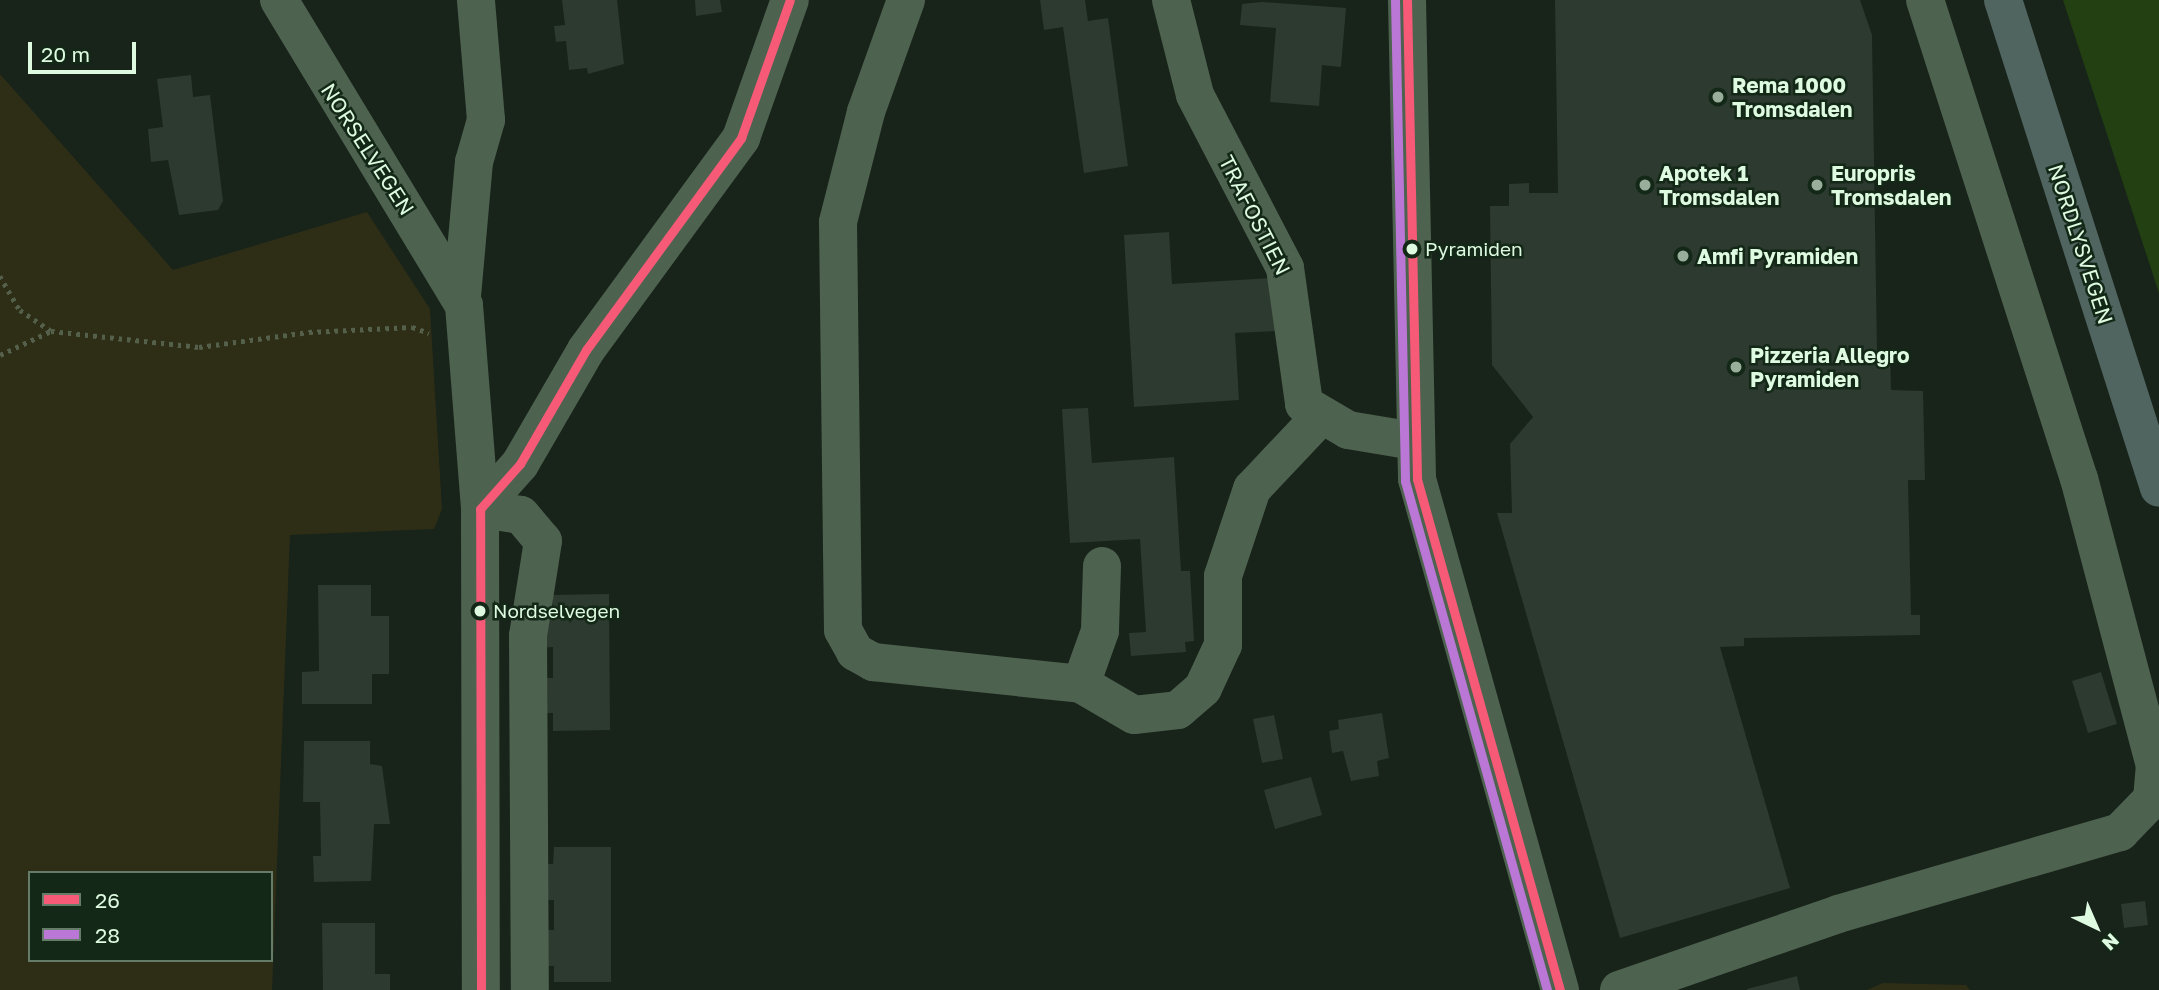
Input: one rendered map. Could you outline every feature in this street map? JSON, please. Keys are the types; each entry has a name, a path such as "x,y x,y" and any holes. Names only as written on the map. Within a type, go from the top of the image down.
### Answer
{"highway":[{"name":"NORDLYSVEGEN","path":"2003,0 2159,488"}],"street":[{"name":"NORSELVEGEN","path":"279,0 465,314"},
{"path":"476,0 486,120 474,162 465,314 480,509 481,990"},
{"path":"480,509 520,464 586,350 741,138 790,0"},
{"path":"906,0 866,112 838,222 843,631 855,652 873,662 1081,684 1134,715 1178,710 1203,688 1223,645 1223,576 1252,488 1320,418 1358,433 1414,441"},
{"name":"TRAFOSTIEN","path":"1171,0 1195,95 1285,268 1298,390 1320,418"},
{"path":"1407,0 1414,441 1427,527 1560,990"},
{"path":"1619,990 1838,914 2120,832 2152,799 2155,766 2080,479 1925,0"},
{"path":"480,509 521,515 543,541 528,636 530,990"},
{"path":"1081,684 1100,631 1102,566"}],"path":[{"path":"0,276 20,310 51,331 199,347 309,332 412,327 465,314"},
{"path":"0,355 51,331"}],"shaded area":[{"path":"2063,0 2159,0 2159,293"},
{"path":"0,74 173,270 367,212 430,309 442,509 434,529 290,535 272,990 0,990"},
{"path":"1883,983 1966,985 1970,990 1867,990"}],"building":[{"path":"562,0 617,0 624,64 588,74 587,68 569,70 566,41 556,42 554,26 565,25"},
{"path":"695,0 720,0 722,12 696,16"},
{"path":"1040,0 1085,0 1088,21 1108,18 1128,166 1084,173 1063,27 1044,30"},
{"path":"1555,0 1860,0 1872,35 1877,351 1890,351 1891,390 1923,391 1925,480 1908,480 1911,615 1920,615 1920,635 1744,638 1744,646 1720,647 1790,888 1620,938 1497,513 1512,513 1510,444 1533,417 1492,365 1490,206 1509,206 1509,184 1529,183 1529,193 1558,193"},
{"path":"1262,2 1346,8 1341,67 1322,65 1319,106 1270,102 1276,28 1240,25 1242,4"},
{"path":"191,75 193,97 210,95 223,201 218,210 179,215 168,160 151,162 148,129 163,127 157,79"},
{"path":"1169,232 1172,284 1274,278 1277,331 1235,333 1239,400 1134,407 1124,235"},
{"path":"1088,408 1092,463 1174,457 1181,571 1190,571 1194,641 1185,642 1186,652 1131,656 1129,633 1146,632 1140,539 1070,543 1062,409"},
{"path":"318,585 371,585 371,616 389,616 389,674 372,674 372,704 302,704 302,672 319,671"},
{"path":"609,594 610,730 553,731 553,713 536,713 536,678 553,678 553,647 536,648 536,612 553,612 552,595"},
{"path":"2101,672 2117,724 2088,733 2072,681"},
{"path":"1382,713 1389,758 1377,761 1379,776 1351,781 1343,751 1332,753 1329,731 1339,729 1338,720"},
{"path":"1274,715 1283,759 1262,763 1253,719"},
{"path":"304,741 370,741 370,764 382,766 390,824 374,824 371,881 314,882 313,856 321,856 320,802 303,802"},
{"path":"1311,777 1322,815 1275,829 1264,790"},
{"path":"554,847 611,847 611,982 554,982 554,966 537,966 537,930 554,930 554,900 537,900 537,864 553,864"},
{"path":"2145,901 2148,925 2124,928 2121,904"},
{"path":"322,923 375,923 375,974 390,974 390,990 323,990"},
{"path":"1797,976 1800,990 1747,990 1747,989"}],"transit line":[{"name":"26","path":"481,990 480,509 520,464 586,350 741,138 790,0"},
{"name":"28","path":"1395,0 1405,481 1547,990"},
{"name":"26","path":"1407,0 1417,479 1560,990"}],"place":[{"name":"Rema 1000 Tromsdalen","path":"1718,97"},
{"name":"Apotek 1 Tromsdalen","path":"1645,185"},
{"name":"Europris Tromsdalen","path":"1817,185"},
{"name":"Pyramiden","path":"1412,249"},
{"name":"Amfi Pyramiden","path":"1683,256"},
{"name":"Pizzeria Allegro Pyramiden","path":"1736,367"},
{"name":"Nordselvegen","path":"480,611"}]}
